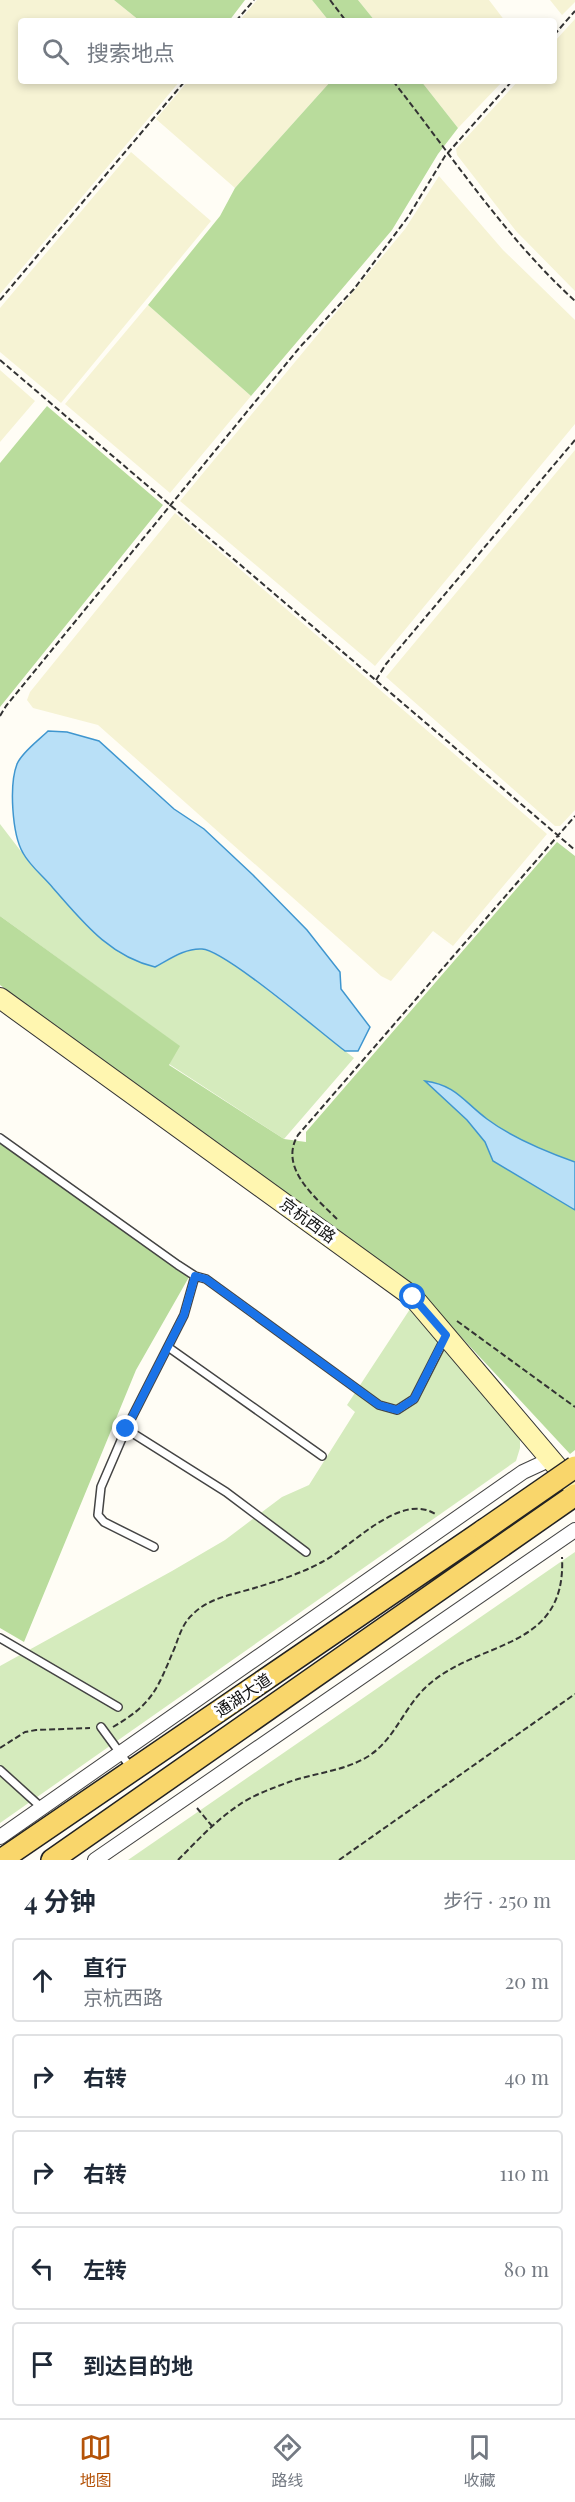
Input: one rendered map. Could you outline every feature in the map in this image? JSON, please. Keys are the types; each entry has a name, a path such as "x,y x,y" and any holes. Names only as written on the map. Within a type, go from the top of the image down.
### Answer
{"main road":[{"name":"京杭西路","path":"0,998 413,1297 452,1328 575,1488"},
{"name":"通湖大道","path":"1,1860 126,1762 484,1530 575,1467"},
{"name":"通湖大道","path":"52,1860 575,1495"}],"street":[{"path":"0,1837 42,1808 126,1762 523,1472 551,1459"},
{"path":"95,1860 575,1530"}],"lane":[{"path":"0,1138 195,1276 206,1279 379,1405 397,1410 414,1399 452,1328"},
{"path":"154,1547 104,1522 98,1515 101,1487 126,1429 184,1315 195,1276"},
{"path":"168,1347 322,1456"},
{"path":"126,1429 226,1492 306,1552"},
{"path":"0,1638 118,1707"},
{"path":"101,1727 126,1762"},
{"path":"0,1770 42,1808"}],"path":[{"path":"239,18 254,0"},
{"path":"330,0 344,18"},
{"path":"557,31 575,11"},
{"path":"0,300 183,84"},
{"path":"395,84 511,234 546,275 575,302"},
{"path":"0,716 170,503 300,347 354,289 408,217 448,151 509,84"},
{"path":"0,360 575,850"},
{"path":"376,681 386,664 575,440"},
{"path":"342,1224 295,1172 292,1145 298,1135 575,816"},
{"path":"452,1328 575,1407"},
{"path":"0,1748 25,1732 113,1727 148,1703 156,1692 185,1623 200,1608 222,1597 324,1562 394,1514 423,1509 442,1518"},
{"path":"178,1860 212,1826 240,1804 290,1782 365,1759 380,1748 425,1687 460,1665 527,1633 545,1618 558,1597 563,1577 562,1555"},
{"path":"339,1860 575,1694"},
{"path":"191,1802 212,1826"}],"shaded area":[{"path":"0,0 114,0 136,18 18,18 18,84 177,84 0,294"},
{"path":"257,0 312,0 327,18 242,18"},
{"path":"358,0 489,0 503,18 373,18"},
{"path":"550,0 575,0 575,2 562,15"},
{"path":"575,19 575,291 516,231 457,155 456,149 515,84 557,84 557,39"},
{"path":"185,84 328,84 235,188 156,119"},
{"path":"423,84 500,84 458,128"},
{"path":"131,152 211,221 61,403 0,352 0,308"},
{"path":"439,176 503,250 575,320 575,424 375,666 180,501 405,229"},
{"path":"148,305 251,396 170,493 65,404"},
{"path":"0,370 35,401 0,442"},
{"path":"575,450 575,810 560,826 555,826 386,677"},
{"path":"175,513 547,834 453,946 433,931 391,981 381,976 98,725 33,708 27,700 30,692"}],"green space":[{"path":"114,0 245,0 231,18 136,18"},
{"path":"312,0 358,0 373,18 327,18"},
{"path":"328,84 423,84 458,128 438,154 392,230 251,396 148,305 220,216 235,188"},
{"path":"47,406 163,505 0,707 0,463"},
{"path":"0,824 23,854 155,967 188,950 205,949 233,963 354,1058 284,1139 169,1064 179,1046 0,916"},
{"path":"557,842 575,856 575,1450 570,1454 411,1283 0,985 0,916 180,1046 169,1065 284,1139 306,1142 306,1132"},
{"path":"0,1133 193,1270 136,1370 24,1642 0,1628"},
{"path":"412,1306 520,1432 520,1448 516,1461 0,1823 0,1666 225,1540 282,1497 309,1485 355,1412 347,1405"},
{"path":"575,1552 575,1860 128,1860"}],"water":[{"path":"48,731 67,732 99,741 174,809 204,829 307,930 340,972 341,989 370,1027 358,1051 345,1051 251,977 214,953 202,949 190,950 155,967 124,955 86,925 29,862 19,845 16,834 12,796 17,764"},
{"path":"425,1081 452,1090 487,1119 518,1138 575,1162 575,1210 493,1161 485,1142 467,1120"}],"route":[{"path":"126,1429 184,1315 195,1276 206,1279 379,1405 397,1410 414,1399 446,1335 413,1297"}]}
